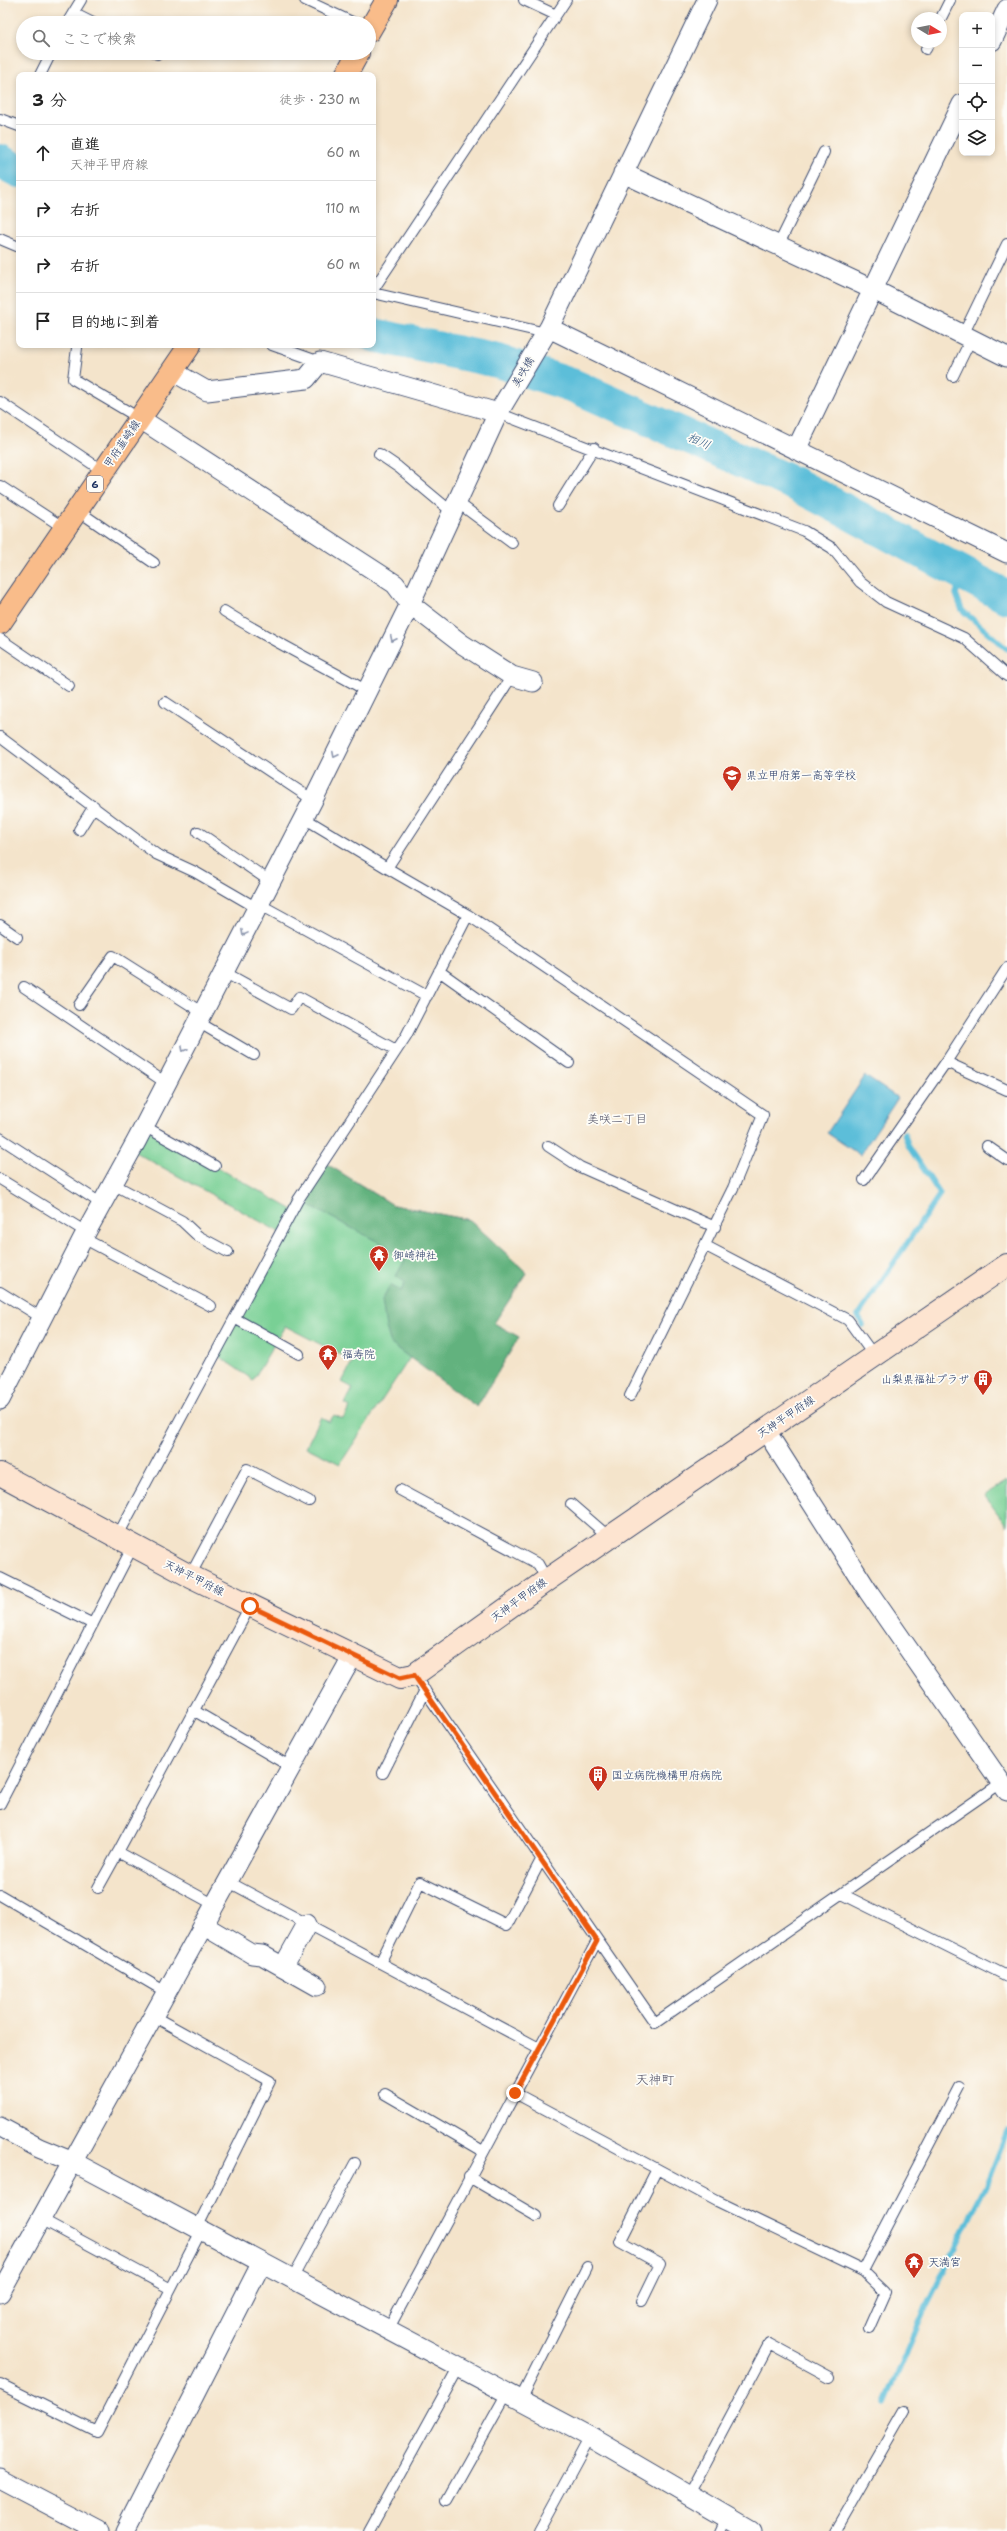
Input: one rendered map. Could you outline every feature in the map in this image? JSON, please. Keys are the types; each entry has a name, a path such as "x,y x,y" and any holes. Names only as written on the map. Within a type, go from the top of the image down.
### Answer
{"main road":[{"path":"376,19 387,0"},
{"path":"348,72 354,60"},
{"name":"甲府韮崎線","path":"0,623 188,348"},
{"name":"天神平甲府線","path":"0,1474 125,1542 250,1606 400,1678 420,1683 547,1580 875,1358 1007,1265"}],"street":[{"name":"美咲橋","path":"0,1400 84,1235 144,1126 304,818 410,604 498,413 548,330 707,0"},
{"path":"995,35 1007,9"},
{"path":"796,450 959,110"},
{"path":"623,173 874,290 1007,357"},
{"path":"548,330 1007,552"},
{"path":"172,371 207,391 306,379 320,362 498,413"},
{"path":"139,418 395,584 410,604 462,644 512,676 533,682"},
{"path":"766,1431 868,1591 1004,1787"},
{"path":"0,2293 353,1655"},
{"path":"283,1967 306,1924"},
{"path":"204,1925 252,1954 262,1956 317,1986"},
{"path":"0,2128 39,2148 73,2162 261,2264 514,2396 590,2438 688,2496 723,2524 751,2531"},
{"path":"125,2531 261,2264"},
{"path":"0,2479 99,2531"}],"lane":[{"path":"71,16 81,0"},
{"path":"305,0 339,16"},
{"path":"524,0 556,15"},
{"path":"376,285 566,0"},
{"path":"944,12 950,0"},
{"path":"73,13 79,16"},
{"path":"42,72 48,60"},
{"path":"0,119 16,123"},
{"path":"778,246 824,152"},
{"path":"0,239 16,246"},
{"path":"953,376 967,337 1007,244"},
{"path":"376,294 548,330"},
{"path":"77,348 73,379 139,418"},
{"path":"280,348 320,362"},
{"path":"0,402 103,471"},
{"path":"498,413 594,448 804,531 824,542 860,582 886,602 964,638 1007,676"},
{"path":"558,506 594,448"},
{"path":"379,454 455,507 512,543"},
{"path":"0,486 64,528"},
{"path":"77,510 154,563"},
{"path":"224,611 269,640 320,664 367,691"},
{"path":"0,639 69,686"},
{"path":"388,868 512,676"},
{"path":"165,702 313,800"},
{"path":"0,738 94,806 156,854 195,872 426,996"},
{"path":"79,830 94,806"},
{"path":"304,818 468,916 762,1115 734,1188 630,1396"},
{"path":"198,832 271,882"},
{"path":"0,1804 93,1624 125,1542 298,1200 396,1050 468,916"},
{"path":"0,925 17,937"},
{"path":"79,1005 113,956 254,1055"},
{"path":"864,1180 946,1062 1007,968"},
{"path":"439,971 568,1063"},
{"path":"224,972 291,1009 299,997 396,1050"},
{"path":"24,987 166,1083"},
{"path":"946,1062 1007,1090"},
{"path":"144,1126 215,1166"},
{"path":"0,1138 102,1204"},
{"path":"548,1146 580,1167 715,1227"},
{"path":"987,1146 1007,1160"},
{"path":"0,1179 84,1235 211,1306"},
{"path":"113,1184 182,1221 198,1236 228,1252"},
{"path":"706,1246 848,1320 875,1358"},
{"path":"0,1292 42,1318"},
{"path":"236,1320 299,1354"},
{"path":"190,1576 247,1469 308,1501"},
{"path":"400,1490 538,1564 547,1580"},
{"path":"571,1504 609,1537"},
{"path":"0,1578 93,1624"},
{"path":"98,1888 250,1606"},
{"path":"420,1683 655,2023 842,1894 1004,1787"},
{"path":"383,1773 420,1683"},
{"path":"193,1710 291,1767"},
{"path":"118,1852 215,1905"},
{"path":"380,1963 420,1882 507,1925 541,1860"},
{"path":"227,1881 539,2048"},
{"path":"842,1894 1007,1976"},
{"path":"0,1895 166,1992"},
{"path":"388,2330 597,1941"},
{"path":"0,2384 97,2432 172,2289 270,2081 153,2016"},
{"path":"863,2271 959,2087"},
{"path":"515,2093 717,2201 863,2271 886,2292 869,2328"},
{"path":"385,2094 483,2151"},
{"path":"292,2279 355,2163"},
{"path":"642,2302 660,2264 620,2242 657,2169"},
{"path":"469,2177 536,2216"},
{"path":"41,2219 172,2289"},
{"path":"447,2500 514,2396 587,2267"},
{"path":"688,2496 770,2344 830,2377"},
{"path":"369,2531 459,2367"},
{"path":"836,2531 905,2411"},
{"path":"539,2531 590,2438"}],"green space":[{"path":"144,1126 293,1210 322,1161 393,1205 470,1220 527,1273 494,1323 519,1337 477,1407 411,1356 340,1464 306,1447 321,1417 329,1422 334,1415 343,1419 350,1407 345,1404 353,1388 342,1382 353,1361 285,1326 253,1380 217,1355 281,1233 131,1150"},
{"path":"322,1161 393,1205 470,1220 527,1273 494,1323 519,1337 477,1407 391,1344 386,1327 382,1300 390,1285 401,1291 405,1282 396,1276 405,1260 391,1252 390,1248 298,1200"},
{"path":"1007,1481 1007,1526 984,1495"}],"water":[{"path":"865,1076 898,1098 860,1155 827,1133"}],"waterway":[{"name":"相川","path":"0,161 16,169"},
{"name":"相川","path":"376,336 498,361 574,386 797,485 1007,597"},
{"path":"962,572 956,594 962,610 1007,649"},
{"path":"863,1325 858,1316 940,1194 909,1147 904,1133"},
{"path":"885,2403 926,2307 987,2183 1007,2132"}],"place":[{"name":"県立甲府第一高等学校","path":"732,792"},
{"name":"御崎神社","path":"379,1272"},
{"name":"福寿院","path":"328,1371"},
{"name":"山梨県福祉プラザ","path":"983,1396"},
{"name":"国立病院機構甲府病院","path":"598,1792"},
{"name":"天満宮","path":"914,2279"}],"district":[{"name":"美咲二丁目","path":"617,1119"},
{"name":"天神町","path":"655,2079"}],"route":[{"path":"250,1606 295,1629 400,1678 414,1675 597,1941 515,2093"}]}
